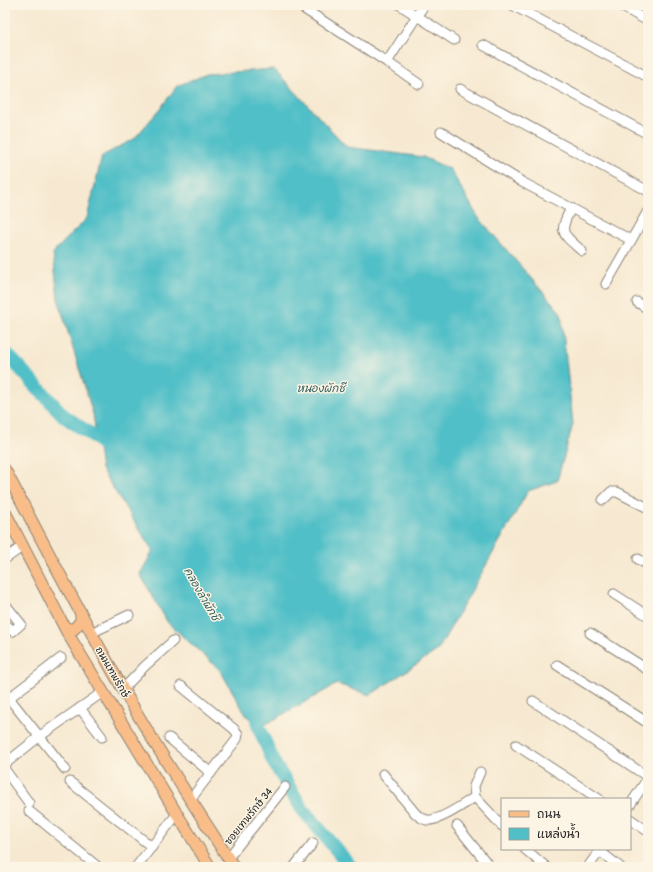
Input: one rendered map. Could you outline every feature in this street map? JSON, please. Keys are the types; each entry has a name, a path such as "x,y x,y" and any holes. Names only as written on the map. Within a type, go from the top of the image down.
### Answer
{"main road":[{"name":"ถนนเทพรักษ์","path":"5,470 98,646 190,800 231,863"},
{"name":"ถนนเทพรักษ์","path":"5,512 65,627 210,867"},
{"path":"65,627 74,629 81,621 81,614"},
{"path":"78,649 81,642 85,640 91,640 98,646"}],"street":[{"path":"298,5 419,84"},
{"path":"400,5 454,40"},
{"path":"387,62 424,5"},
{"path":"512,5 648,77"},
{"path":"619,5 648,21"},
{"path":"483,45 648,134"},
{"path":"460,89 648,191"},
{"path":"441,132 500,169 631,240"},
{"path":"571,208 562,228 569,239 582,251"},
{"path":"606,284 648,211"},
{"path":"637,302 648,309"},
{"path":"603,500 611,492 617,492 647,505"},
{"path":"5,559 23,546"},
{"path":"638,559 648,565"},
{"path":"614,594 648,616"},
{"path":"5,604 21,624 13,631 5,624"},
{"path":"91,633 129,615"},
{"path":"590,633 648,670"},
{"path":"123,689 145,666 173,641"},
{"path":"61,658 7,700 40,736 65,769"},
{"path":"557,665 648,723"},
{"path":"181,686 234,729 238,734 238,739 190,800"},
{"path":"5,764 40,736 103,692"},
{"path":"533,701 648,778 631,804"},
{"path":"80,708 102,737"},
{"path":"169,738 211,773"},
{"path":"516,745 597,798"},
{"path":"5,770 29,807 98,867"},
{"path":"480,772 473,792 475,797 501,825"},
{"path":"383,774 416,814 428,820 434,820 451,812 475,797"},
{"path":"70,782 152,846"},
{"name":"ซอยเทพรักษ์ 34","path":"231,863 285,787"},
{"path":"136,867 177,814"},
{"path":"631,820 646,830"},
{"path":"457,826 490,867"},
{"path":"294,867 313,843"},
{"path":"526,850 546,867"},
{"path":"588,867 599,850 620,867"}],"water":[{"name":"หนองผักชี","path":"274,69 347,147 423,157 450,169 478,217 561,313 573,424 557,481 528,491 438,650 370,695 337,684 259,728 246,715 220,670 168,623 140,574 153,551 101,469 93,414 58,299 53,253 87,218 102,156 134,139 160,109 177,86 207,74"}],"waterway":[{"name":"คลองลำผักชี","path":"5,352 64,416 96,438 109,451"},
{"name":"คลองลำผักชี","path":"255,711 259,728 274,763 303,810 351,867"}]}
